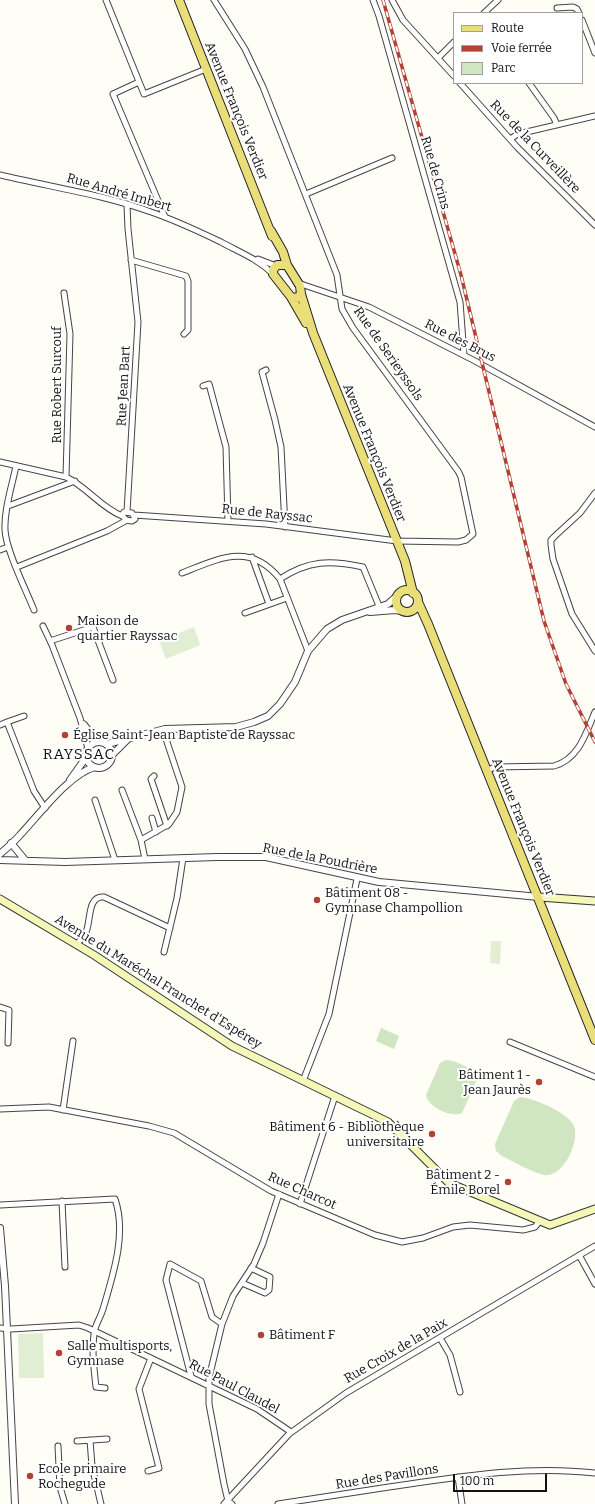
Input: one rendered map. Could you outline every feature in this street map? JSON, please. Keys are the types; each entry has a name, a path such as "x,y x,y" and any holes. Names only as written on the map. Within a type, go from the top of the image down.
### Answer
{"main road":[{"name":"Avenue François Verdier","path":"182,1 206,69 271,231 283,252 279,267 282,286 313,334"},
{"name":"Avenue François Verdier","path":"279,267 302,288 313,334 404,561 413,592"},
{"path":"291,298 297,298 302,288"},
{"path":"401,593 413,592 418,602 412,611 402,612 396,602 401,593 410,583"},
{"name":"Avenue François Verdier","path":"418,602 488,770 595,1040"},
{"name":"Avenue François Verdier","path":"412,611 428,624"},
{"path":"539,897 595,901"},
{"name":"Avenue du Maréchal Franchet d'Espérey","path":"0,900 76,945 232,1046 388,1122 449,1183 539,1222 550,1225 595,1209"}],"street":[{"path":"106,0 144,94 206,69"},
{"name":"Rue de Serieyssols","path":"214,0 251,59 338,275 342,297 342,308 353,328 453,463 463,484 473,534 470,539 458,542 396,541"},
{"name":"Rue de Crins","path":"373,0 379,16 460,302 464,355"},
{"path":"392,0 403,20 453,75"},
{"path":"485,12 498,0"},
{"path":"557,8 573,7 577,9 578,12"},
{"path":"583,23 595,53"},
{"path":"438,58 453,43"},
{"path":"139,82 113,94 165,217"},
{"name":"Rue de la Curveillère","path":"461,84 510,139 595,225"},
{"path":"530,84 554,118 557,126"},
{"path":"510,139 518,134 595,116"},
{"path":"306,194 392,158"},
{"name":"Rue André Imbert","path":"0,175 54,185 165,217 190,227 250,256 279,267"},
{"name":"Rue Jean Bart","path":"127,205 138,322 127,512"},
{"name":"Rue André Imbert","path":"250,256 264,265 279,267"},
{"path":"131,260 186,276 188,281 188,330 184,334"},
{"name":"Rue des Brus","path":"302,288 342,297 369,307 553,402 595,427"},
{"name":"Rue Robert Surcouf","path":"64,293 70,334 66,477"},
{"path":"266,370 262,372 281,447 285,527"},
{"path":"203,386 209,384 226,447 228,521"},
{"path":"0,462 66,477 75,482 109,510 127,520 132,521 135,519 134,515"},
{"path":"16,466 5,530 8,547 34,610"},
{"path":"8,506 75,482"},
{"path":"595,494 580,513 551,540 551,545 553,559 572,614 595,651"},
{"path":"122,516 122,513 127,512"},
{"name":"Rue de Rayssac","path":"127,512 134,515 228,521 396,541"},
{"path":"17,566 107,531 127,520"},
{"path":"0,550 8,547"},
{"path":"182,573 207,563 231,557 252,557 267,565 280,579 308,651"},
{"path":"252,557 269,604"},
{"path":"280,579 297,568 320,562 340,562 364,567 379,606"},
{"path":"67,785 92,744 98,742 107,744 165,729 236,728 268,716 280,704 295,682 308,651 327,629 342,620 388,604 401,593"},
{"path":"246,613 287,598"},
{"path":"364,612 395,610 402,612"},
{"path":"43,626 80,718 88,749"},
{"path":"50,641 93,627 113,680"},
{"path":"488,770 495,767 554,766 561,764 568,760 580,745 595,712"},
{"path":"0,725 24,716"},
{"path":"80,718 98,742"},
{"path":"7,722 34,791 45,808"},
{"path":"141,840 167,826 178,812 182,787 169,750 165,736 165,729"},
{"path":"0,854 67,785 89,768 107,766 112,755 129,739"},
{"path":"107,744 112,755"},
{"path":"86,756 89,763 95,767"},
{"path":"154,776 150,779 167,826"},
{"path":"122,790 141,840 146,859"},
{"path":"95,800 115,855 115,860"},
{"path":"152,818 156,832"},
{"path":"11,843 25,860"},
{"name":"Rue de la Poudrière","path":"0,860 65,862 266,857 379,882 539,897"},
{"path":"164,952 181,877 183,858"},
{"path":"303,1081 329,1014 356,878"},
{"path":"76,945 86,932 92,905 95,899 100,896 170,928"},
{"path":"0,1007 9,1010 8,1043"},
{"path":"63,1110 73,1041"},
{"path":"510,1042 595,1077"},
{"path":"300,1204 335,1096"},
{"name":"Rue Charcot","path":"0,1109 49,1107 149,1126 174,1133 279,1194 375,1235 402,1242 465,1226 523,1230 535,1227 539,1222"},
{"path":"228,1503 209,1404 208,1386 222,1324 233,1296 251,1268 263,1243 279,1194"},
{"path":"0,1205 115,1199 118,1207 119,1245 102,1310 95,1330 96,1387 104,1388"},
{"path":"62,1201 65,1267"},
{"path":"0,1228 4,1252 3,1329 15,1504"},
{"name":"Rue Croix de la Paix","path":"228,1503 260,1464 291,1432 357,1386 595,1246"},
{"path":"579,1255 595,1284"},
{"path":"191,1376 166,1280 170,1264 201,1281 212,1317 222,1324"},
{"path":"242,1283 260,1292 265,1293 269,1290 270,1277 251,1268"},
{"name":"Rue Paul Claudel","path":"3,1329 79,1325 95,1330 257,1409 291,1432"},
{"path":"440,1338 450,1355 460,1392"},
{"path":"148,1471 159,1468 139,1389 152,1358"},
{"path":"77,1441 107,1439"},
{"path":"90,1440 92,1466 101,1504"},
{"path":"58,1446 60,1487 65,1504"},
{"name":"Rue des Pavillons","path":"278,1504 458,1477 535,1470 595,1473"},
{"path":"458,1477 462,1504"}],"green space":[{"path":"194,627 200,645 166,659 159,641"},
{"path":"491,941 501,941 500,964 490,963"},
{"path":"381,1028 399,1036 394,1049 376,1041"},
{"path":"446,1060 466,1066 474,1073 476,1077 476,1082 462,1113 446,1113 431,1104 426,1095 440,1063"},
{"path":"520,1097 534,1100 558,1111 571,1121 574,1126 575,1141 568,1158 558,1171 544,1175 523,1167 502,1156 496,1151 495,1144 514,1101"},
{"path":"43,1333 44,1378 19,1378 18,1334"}],"railway":[{"path":"383,0 461,275 544,621 566,684 595,742"}],"place":[{"name":"Maison de quartier Rayssac","path":"69,628"},
{"name":"Église Saint-Jean Baptiste de Rayssac","path":"65,735"},
{"name":"Bâtiment 08 - Gymnase Champollion","path":"317,900"},
{"name":"Bâtiment 1 - Jean Jaurès","path":"539,1082"},
{"name":"Bâtiment 6 - Bibliothèque universitaire","path":"432,1134"},
{"name":"Bâtiment 2 - Émile Borel","path":"508,1182"},
{"name":"Bâtiment F","path":"261,1335"},
{"name":"Salle multisports, Gymnase","path":"59,1353"},
{"name":"Ecole primaire Rochegude","path":"30,1476"}],"district":[{"name":"RAYSSAC","path":"79,755"}]}
